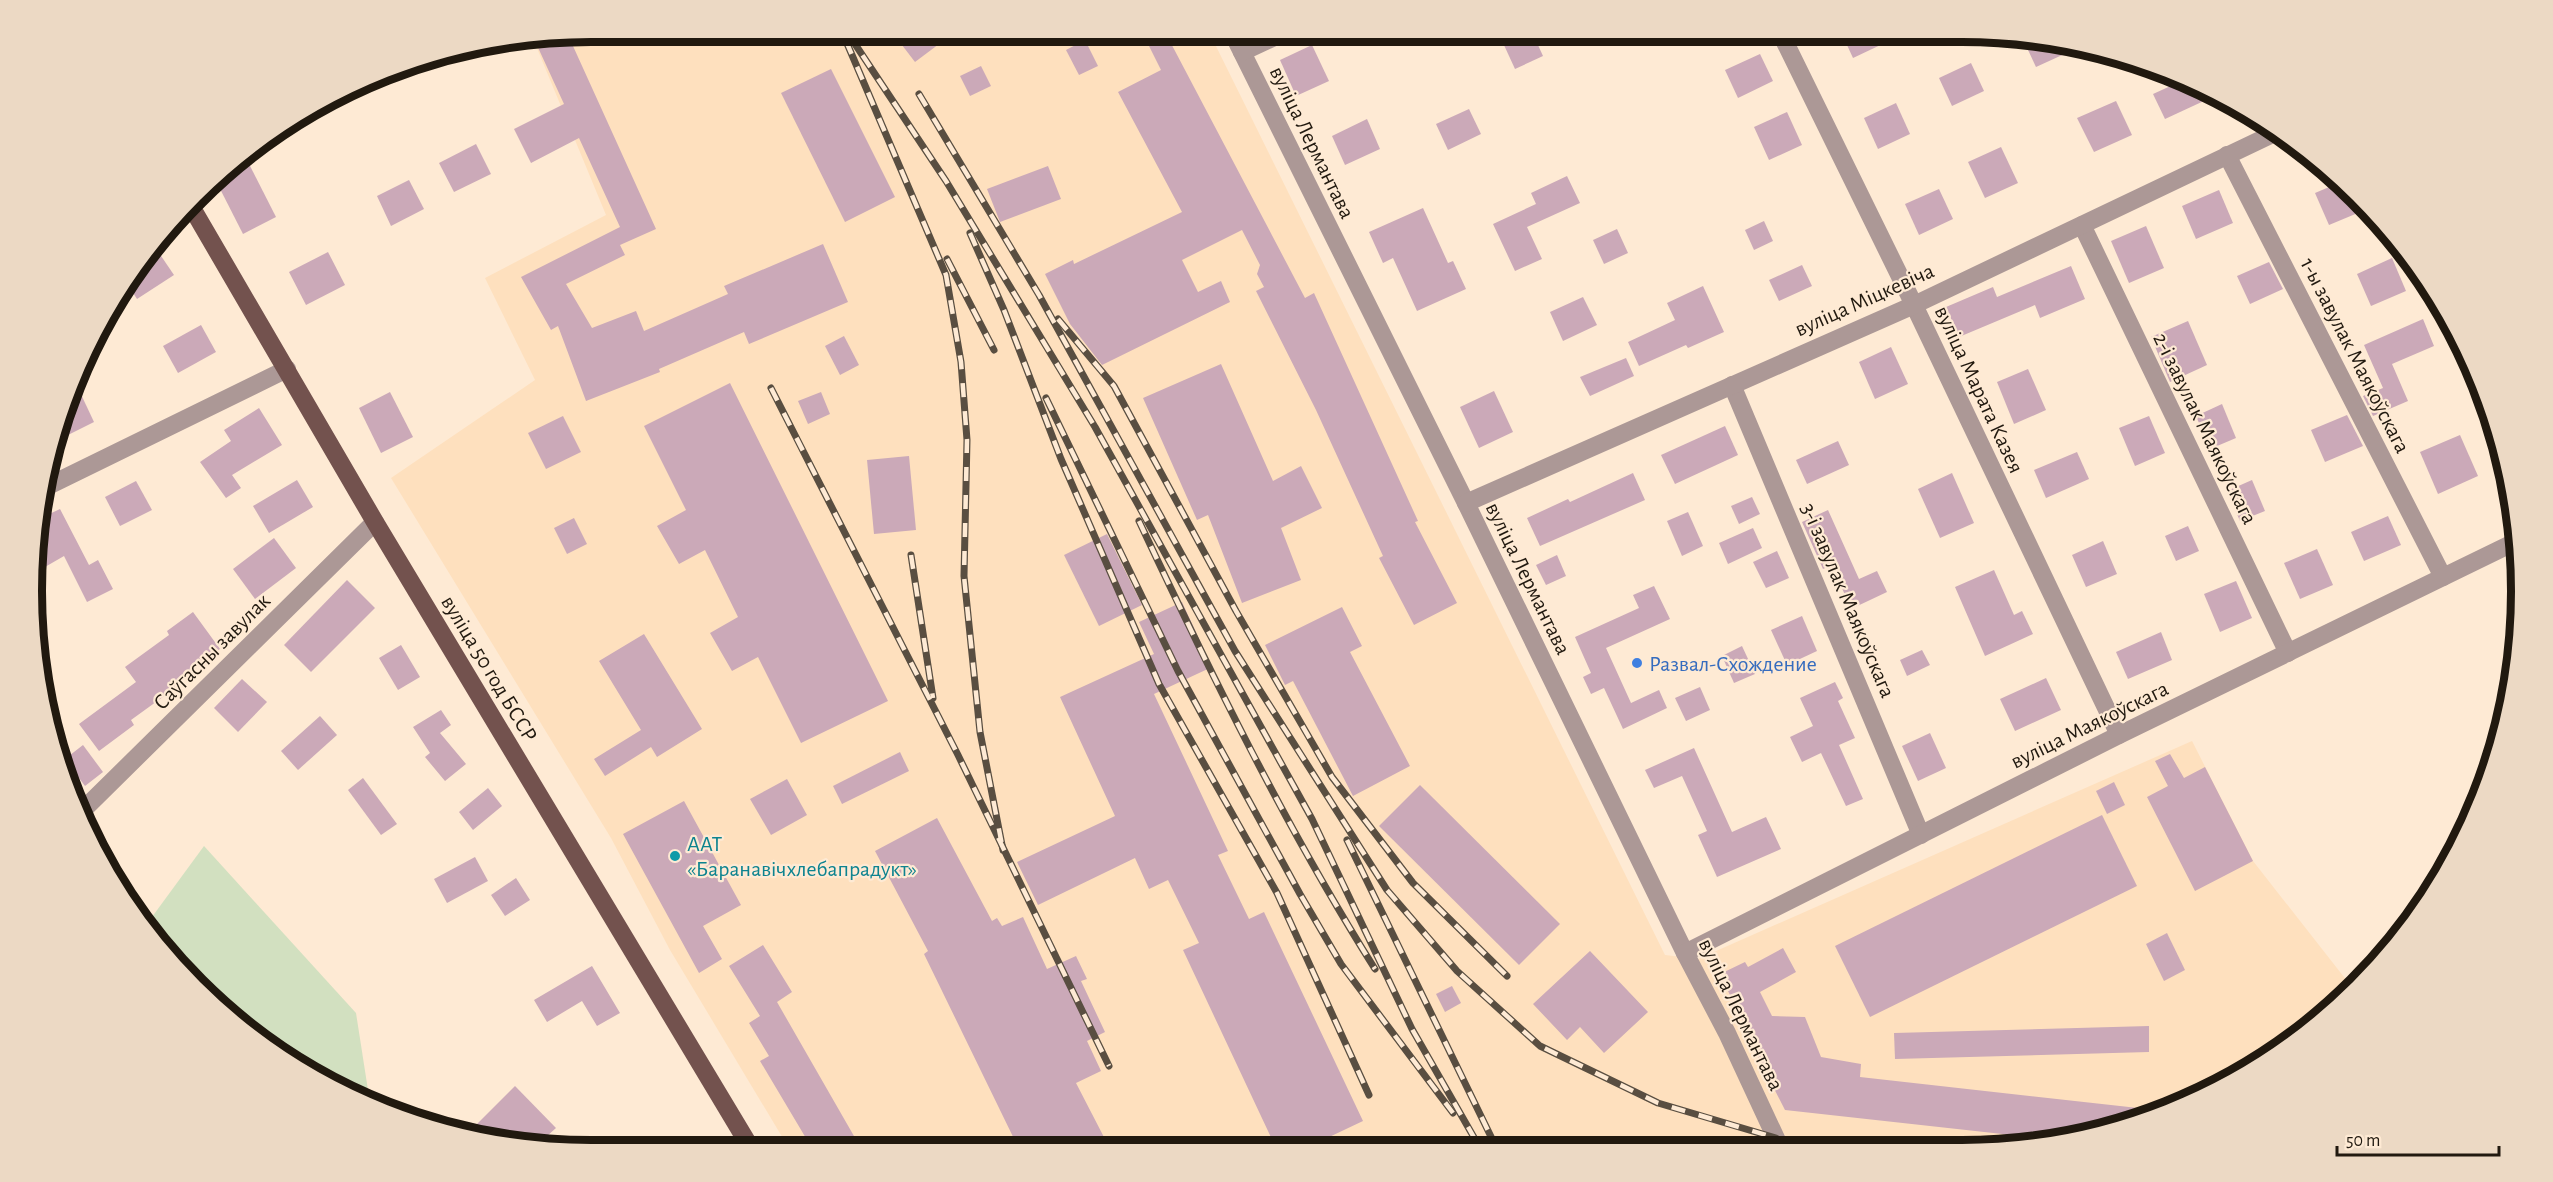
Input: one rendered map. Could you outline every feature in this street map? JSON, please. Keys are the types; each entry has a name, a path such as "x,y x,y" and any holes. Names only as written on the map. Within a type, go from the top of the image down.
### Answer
{"main road":[{"name":"вуліца 50 год БССР","path":"194,212 375,522 746,1140"}],"street":[{"name":"вуліца Лермантава","path":"1237,42 1466,503 1685,954 1727,1033 1777,1140"},
{"path":"1242,52 1264,42"},
{"name":"вуліца Марата Казея","path":"1785,42 1914,304 2119,735"},
{"name":"вуліца Міцкевіча","path":"1466,503 1914,304 2268,136"},
{"name":"1-ы завулак Маякоўскага","path":"2227,155 2443,577"},
{"name":"2-і завулак Маякоўскага","path":"2082,225 2288,653"},
{"path":"53,484 287,369"},
{"name":"3-і завулак Маякоўскага","path":"1732,385 1921,835"},
{"name":"Саўгасны завулак","path":"87,807 375,522"},
{"name":"вуліца Маякоўскага","path":"1685,954 2119,735 2509,545"}],"shaded area":[{"name":"ААТ «Баранавічхлебапрадукт»","path":"591,42 1214,42 1665,955 1698,959 2192,741 2253,861 2347,981 2296,1027 2267,1047 2205,1083 2172,1098 2104,1121 2034,1135 1998,1139 784,1140 670,950 611,838 391,478 535,380 485,278 606,215 536,45"}],"green space":[{"path":"204,846 356,1013 368,1092 316,1066 257,1027 229,1004 178,953 156,927 152,917"}],"building":[{"path":"900,42 937,42 939,44 915,62"},
{"path":"1086,42 1098,66 1079,75 1066,50"},
{"path":"1147,42 1170,42 1305,298 1314,293 1418,521 1415,522 1457,603 1414,625 1379,558 1383,556 1316,410 1256,291 1264,287 1257,274 1260,265 1242,230 1182,260 1198,292 1221,281 1230,302 1102,365 1070,324 1045,274 1073,260 1074,264 1182,212 1118,92 1161,70"},
{"path":"1503,42 1537,42 1543,56 1515,69"},
{"path":"1846,42 1887,42 1853,58"},
{"path":"571,43 656,229 620,245 625,255 566,284 592,328 636,311 644,331 728,294 724,286 823,244 848,302 749,344 744,332 659,369 660,372 586,401 558,326 551,330 521,277 620,227 579,138 531,163 514,129 564,104 537,45"},
{"path":"1312,45 1329,81 1296,96 1280,60"},
{"path":"2026,46 2067,53 2036,67"},
{"path":"1760,54 1773,81 1738,98 1725,70"},
{"path":"1971,63 1984,91 1952,106 1939,78"},
{"path":"981,66 991,86 970,96 960,76"},
{"path":"831,69 895,197 845,222 781,93"},
{"path":"2174,85 2206,100 2165,119 2153,94"},
{"path":"2116,101 2132,135 2094,152 2077,118"},
{"path":"1896,103 1910,134 1878,149 1864,118"},
{"path":"1469,109 1481,134 1448,150 1436,124"},
{"path":"1787,112 1802,145 1769,160 1754,127"},
{"path":"1367,119 1380,149 1345,165 1332,136"},
{"path":"476,144 491,174 454,192 439,163"},
{"path":"2001,147 2018,183 1985,198 1968,162"},
{"path":"248,162 276,217 243,234 219,187"},
{"path":"1048,166 1061,199 1000,222 987,189"},
{"path":"1567,176 1580,203 1527,227 1542,259 1515,271 1493,224 1536,204 1531,193"},
{"path":"409,180 424,209 391,226 377,196"},
{"path":"2332,186 2359,212 2329,225 2315,193"},
{"path":"1939,189 1953,219 1919,235 1905,204"},
{"path":"2219,190 2233,223 2196,239 2182,206"},
{"path":"1423,208 1448,263 1453,261 1466,289 1417,311 1393,258 1383,263 1369,232"},
{"path":"1764,221 1773,241 1754,250 1745,230"},
{"path":"2146,226 2164,268 2129,283 2111,241"},
{"path":"1617,229 1628,253 1604,264 1593,240"},
{"path":"159,252 174,275 137,299 132,291"},
{"path":"328,252 345,285 306,305 289,272"},
{"path":"2392,258 2406,291 2371,306 2357,274"},
{"path":"2269,262 2283,289 2250,304 2237,276"},
{"path":"1802,265 1812,286 1779,301 1769,280"},
{"path":"2071,266 2085,299 2040,318 2035,305 1959,337 1946,307 1993,287 1997,297"},
{"path":"1703,286 1724,332 1688,348 1686,345 1639,366 1628,342 1675,320 1667,303"},
{"path":"1583,297 1597,325 1563,341 1550,312"},
{"path":"2423,319 2434,346 2392,364 2408,401 2373,416 2363,396 2383,388 2364,345"},
{"path":"2188,321 2207,365 2170,382 2151,337"},
{"path":"201,325 216,352 178,373 163,346"},
{"path":"844,336 859,365 840,375 825,346"},
{"path":"1891,347 1908,384 1875,399 1859,362"},
{"path":"1626,358 1634,376 1590,396 1580,377"},
{"path":"1221,364 1273,481 1301,466 1322,508 1281,528 1301,580 1242,603 1208,515 1197,520 1143,398"},
{"path":"2028,369 2046,410 2014,424 1997,382"},
{"path":"730,383 888,701 801,743 758,657 732,671 710,633 738,617 705,550 679,564 657,526 686,510 644,426"},
{"path":"1494,391 1513,432 1479,448 1460,407"},
{"path":"80,392 94,422 65,437"},
{"path":"390,392 413,437 381,453 359,408"},
{"path":"821,392 830,414 808,424 798,401"},
{"path":"2222,404 2236,438 2210,449 2196,416"},
{"path":"259,408 282,445 232,475 241,488 226,498 200,462 231,441 224,430"},
{"path":"2347,415 2363,446 2325,462 2311,430"},
{"path":"563,416 581,452 546,469 528,433"},
{"path":"2149,416 2165,453 2135,466 2119,428"},
{"path":"1725,426 1738,455 1675,484 1661,455"},
{"path":"2460,435 2478,476 2438,494 2420,452"},
{"path":"1838,441 1849,465 1807,484 1796,460"},
{"path":"2077,452 2089,479 2046,498 2034,470"},
{"path":"909,456 916,530 874,534 867,460"},
{"path":"1633,473 1645,500 1540,546 1527,518 1568,499 1570,502"},
{"path":"1952,473 1974,523 1940,538 1918,489"},
{"path":"297,480 313,507 269,533 253,506"},
{"path":"2252,480 2265,511 2240,521 2227,491"},
{"path":"136,481 152,510 120,526 105,497"},
{"path":"1752,497 1760,514 1739,524 1731,506"},
{"path":"60,509 89,565 98,560 113,589 87,602 64,556 45,567 43,555 48,515"},
{"path":"1828,510 1859,579 1877,571 1887,592 1851,609 1832,565 1823,569 1802,522"},
{"path":"1688,512 1703,546 1682,556 1667,521"},
{"path":"2388,516 2401,545 2364,561 2351,532"},
{"path":"574,518 587,544 567,554 554,528"},
{"path":"2188,526 2199,551 2176,561 2165,536"},
{"path":"1753,528 1762,548 1728,564 1719,543"},
{"path":"1107,534 1142,605 1099,626 1064,555"},
{"path":"274,538 296,568 255,599 233,569"},
{"path":"2103,541 2117,574 2086,587 2072,555"},
{"path":"2317,549 2333,585 2300,599 2284,563"},
{"path":"1777,551 1789,578 1766,588 1753,562"},
{"path":"1557,555 1566,576 1546,585 1536,565"},
{"path":"1994,570 2014,615 2022,611 2033,634 1985,656 1955,587"},
{"path":"347,580 375,608 311,672 284,645"},
{"path":"2236,581 2252,618 2220,632 2204,594"},
{"path":"1654,586 1670,619 1606,648 1631,703 1659,690 1667,708 1623,729 1604,688 1591,694 1583,677 1591,673 1575,637 1639,608 1633,595"},
{"path":"1182,602 1212,667 1154,694 1228,851 1218,855 1249,919 1264,912 1363,1121 1323,1140 1272,1140 1183,950 1199,943 1168,880 1149,889 1135,858 1038,905 1017,862 1115,816 1060,697 1154,654 1139,622"},
{"path":"1342,607 1362,646 1350,652 1410,766 1353,796 1293,681 1285,685 1265,645"},
{"path":"193,612 220,649 175,681 178,686 131,720 134,725 99,751 79,724 136,682 125,667 169,635 167,631"},
{"path":"1802,616 1817,651 1787,665 1771,630"},
{"path":"2161,632 2172,660 2128,679 2116,652"},
{"path":"644,634 702,729 657,757 651,747 605,776 594,759 641,730 599,661"},
{"path":"401,645 420,677 398,690 379,658"},
{"path":"1742,646 1755,674 1734,683 1722,656"},
{"path":"1922,650 1930,665 1907,676 1900,660"},
{"path":"2046,678 2061,710 2015,731 2000,699"},
{"path":"242,679 267,702 238,732 214,708"},
{"path":"1835,682 1843,698 1838,701 1855,738 1839,745 1863,799 1846,806 1821,753 1802,762 1790,737 1813,726 1800,698"},
{"path":"1700,687 1710,710 1686,721 1675,698"},
{"path":"441,710 451,725 440,733 466,764 445,781 425,757 430,753 413,727"},
{"path":"320,716 337,735 298,770 281,751"},
{"path":"1930,733 1946,768 1918,781 1902,746"},
{"path":"83,745 103,772 85,786 71,767 68,757"},
{"path":"1694,748 1732,832 1766,817 1781,849 1717,877 1698,835 1707,831 1682,776 1654,788 1645,770"},
{"path":"900,752 909,771 842,804 833,786"},
{"path":"2170,754 2184,778 2205,767 2253,861 2195,891 2147,797 2168,786 2155,761"},
{"path":"363,778 397,824 381,835 348,790"},
{"path":"787,779 807,815 771,835 750,799"},
{"path":"2114,782 2125,805 2107,814 2096,791"},
{"path":"1420,785 1560,924 1519,965 1379,826"},
{"path":"488,788 502,806 473,830 459,812"},
{"name":"ААТ «Баранавічхлебапрадукт»","path":"684,801 741,905 703,926 722,959 699,973 623,834"},
{"path":"2102,815 2137,886 1870,1017 1835,946"},
{"path":"937,818 992,921 997,918 1002,926 1023,917 1047,969 1076,956 1087,979 1081,981 1105,1032 1087,1041 1101,1071 1076,1083 1105,1140 1015,1140 924,954 928,951 875,851"},
{"path":"475,857 488,881 447,903 434,879"},
{"path":"516,878 530,900 505,916 491,895"},
{"path":"2167,933 2185,970 2164,981 2146,944"},
{"path":"763,945 792,992 777,1002 856,1140 807,1140 760,1061 769,1056 749,1023 760,1016 729,966"},
{"path":"1783,948 1796,972 1760,992 1772,1016 1805,1017 1821,1057 1861,1064 1860,1077 2144,1109 2069,1129 2023,1136 1785,1110 1745,1032 1747,1031 1720,974 1745,962 1748,967"},
{"path":"1590,951 1648,1012 1604,1053 1580,1027 1567,1040 1533,1004"},
{"path":"592,966 620,1013 597,1026 582,1001 547,1022 534,1000"},
{"path":"1452,986 1461,1003 1445,1012 1436,994"},
{"path":"2149,1026 2149,1052 1895,1059 1894,1033"},
{"path":"515,1086 556,1128 545,1138 474,1127"}],"railway":[{"path":"846,42 946,275 961,362 967,440 964,576 980,732 1003,850"},
{"path":"854,42 946,181 1095,427 1312,819 1412,1029 1475,1140"},
{"path":"919,94 1039,295 1235,651 1387,890 1457,971 1540,1046 1658,1103 1776,1138"},
{"path":"970,233 1004,310 1061,459 1159,684 1277,893 1369,1095"},
{"path":"947,259 994,350"},
{"path":"1058,319 1114,386 1236,611 1332,777 1413,883 1507,976"},
{"path":"771,388 958,755 1109,1066"},
{"path":"1046,398 1178,671 1300,894 1341,964 1453,1113"},
{"path":"1139,521 1250,749 1310,860 1375,969"},
{"path":"911,555 933,698"},
{"path":"1347,840 1493,1140"}],"place":[{"name":"Развал-Схождение","path":"1637,663"},
{"name":"ААТ «Баранавічхлебапрадукт»","path":"675,856"}]}
